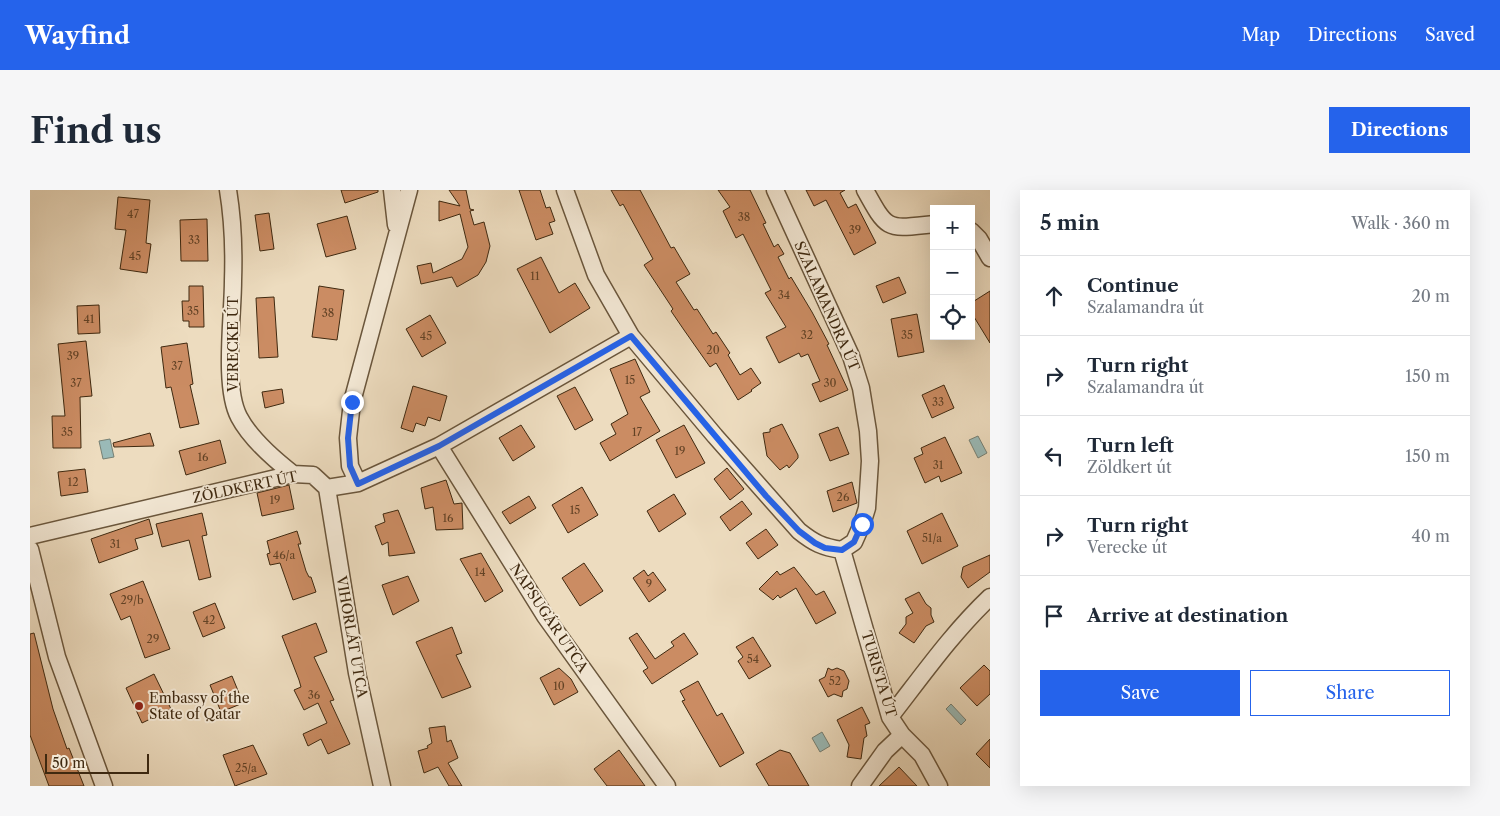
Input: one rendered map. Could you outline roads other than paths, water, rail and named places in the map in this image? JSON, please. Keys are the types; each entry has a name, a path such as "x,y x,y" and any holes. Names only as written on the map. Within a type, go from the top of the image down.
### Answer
{"street":[{"name":"VERECKE ÚT","path":"228,190 231,208 234,280 230,368 234,400 239,416 248,429 278,462 293,474"},
{"path":"392,190 397,233"},
{"path":"358,484 350,466 348,438 352,402 409,190"},
{"path":"565,190 596,275 631,336 740,466 799,531 820,545 842,550"},
{"name":"SZALAMANDRA ÚT","path":"775,190 851,356 861,388 868,432 870,461 867,508 854,542 842,550"},
{"path":"865,190 880,217 888,224 899,228 930,224"},
{"path":"975,235 990,258"},
{"path":"327,488 358,484 439,446 631,336"},
{"name":"NAPSUGÁR UTCA","path":"439,446 545,616 666,786"},
{"name":"ZÖLDKERT ÚT","path":"30,536 293,474 313,475 327,488"},
{"name":"VIHORLÁT UTCA","path":"327,488 357,673 382,786"},
{"path":"30,549 56,657 104,786"},
{"name":"TURISTA ÚT","path":"842,550 890,718 902,735 922,755 939,786"},
{"path":"890,718 953,636 990,597"},
{"path":"860,786 885,751 902,735"}],"water":[{"path":"978,436 987,453 978,458 969,440"},
{"path":"110,439 114,457 103,459 99,441"},
{"path":"951,704 966,720 961,725 946,709"},
{"path":"822,732 830,746 820,752 812,738"}],"place":[{"name":"Embassy of the State of Qatar","path":"139,706"}]}
